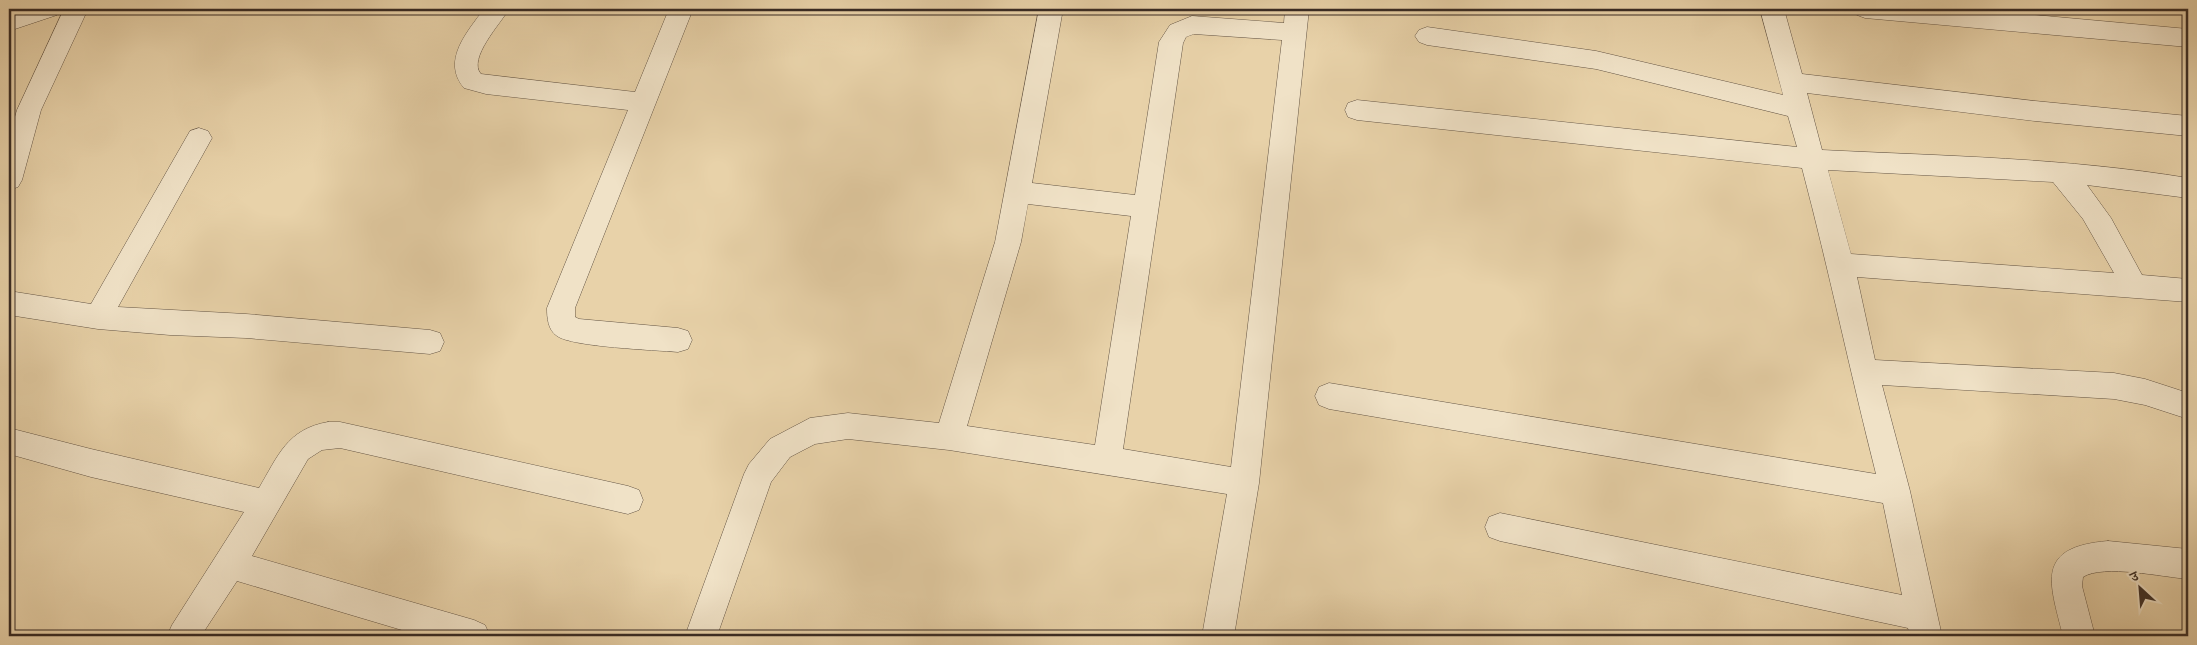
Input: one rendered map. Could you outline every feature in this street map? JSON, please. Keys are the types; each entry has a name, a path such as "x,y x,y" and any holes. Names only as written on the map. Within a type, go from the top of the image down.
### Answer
{"street":[{"path":"9,22 49,9"},
{"path":"9,180 29,110 76,9"},
{"path":"497,9 465,58 464,71 472,81 486,85 642,102"},
{"path":"678,340 579,331 567,328 561,321 561,308 642,102 681,9"},
{"path":"949,437 1008,242 1051,9"},
{"path":"1500,528 1924,625 1895,491 1864,372 1840,265 1772,9"},
{"path":"1865,9 2025,15 2188,38"},
{"path":"1107,460 1144,207 1171,42 1178,31 1192,25 1295,20 1244,483 1218,636"},
{"path":"1427,36 1596,60 1800,109"},
{"path":"1792,82 2035,111 2188,126"},
{"path":"1357,110 1811,159 2059,172 2115,177 2188,188"},
{"path":"98,317 199,138"},
{"path":"2059,172 2077,189 2090,206 2134,286"},
{"path":"1018,192 1144,207"},
{"path":"1840,265 2188,290"},
{"path":"9,303 98,317 170,323 246,326 430,342"},
{"path":"1864,372 2114,386 2146,392 2188,406"},
{"path":"1329,396 1895,491"},
{"path":"701,636 760,474 780,448 810,431 848,426 949,437 1107,460 1244,483"},
{"path":"183,636 230,564 264,503 298,450 309,440 325,434 340,435 628,500"},
{"path":"9,441 91,463 264,503"},
{"path":"2079,636 2066,586 2069,568 2084,558 2108,556 2188,564"},
{"path":"230,564 474,636"}]}
